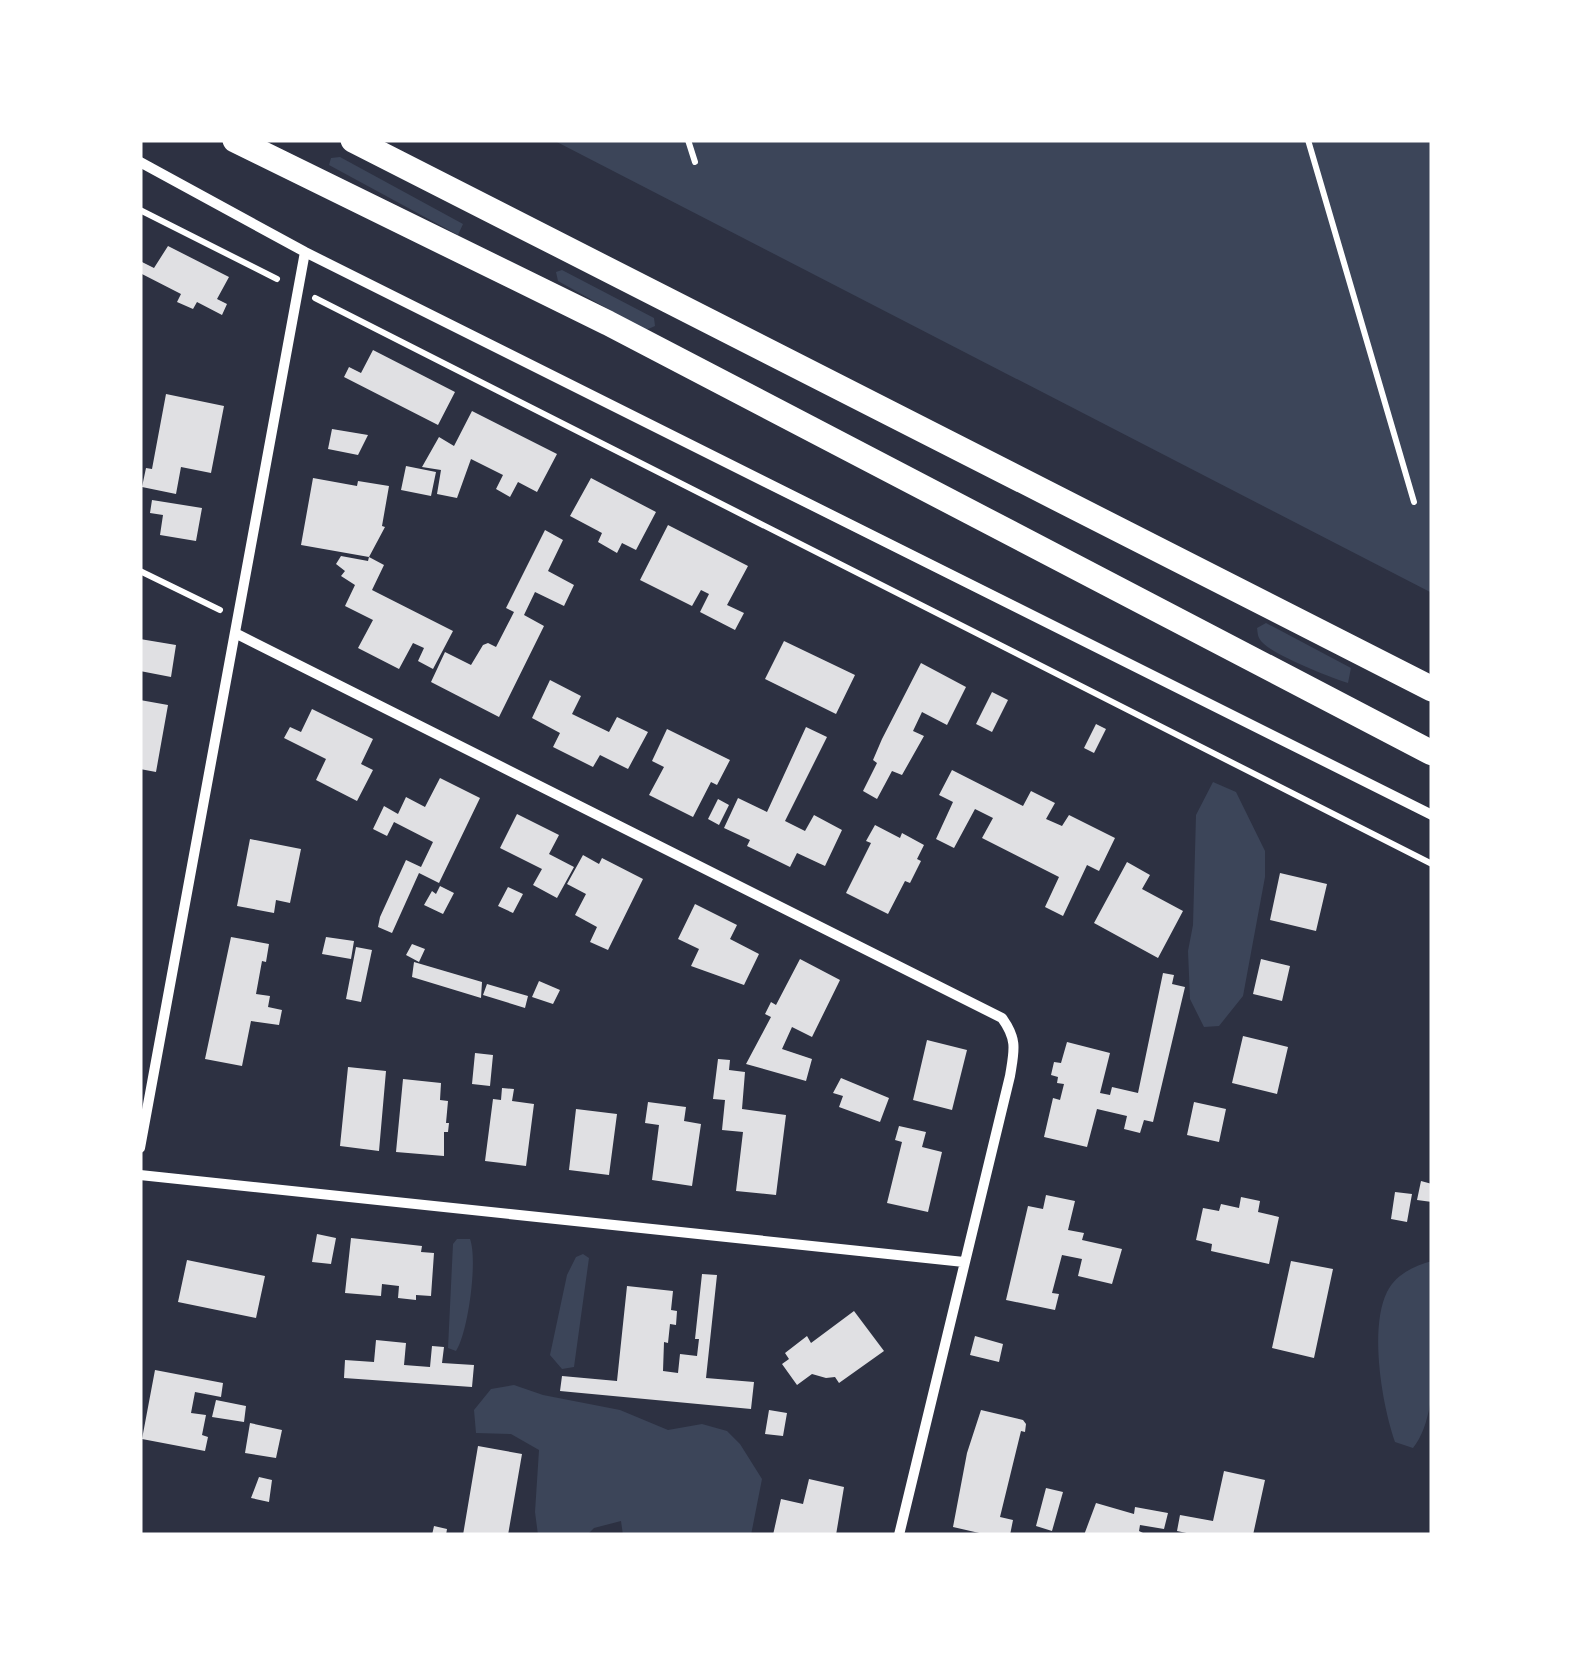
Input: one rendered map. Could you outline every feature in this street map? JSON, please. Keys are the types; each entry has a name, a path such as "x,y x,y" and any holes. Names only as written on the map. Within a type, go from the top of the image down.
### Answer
{"main road":[{"path":"236,140 626,332 1432,753"},
{"path":"353,140 1432,689"}],"street":[{"path":"140,162 305,252 1432,815"},
{"path":"140,1148 305,252"},
{"path":"235,633 1002,1018 1012,1033 1012,1063 899,1535"},
{"path":"140,1175 964,1262"}],"path":[{"path":"688,140 695,162"},
{"path":"1308,140 1414,502"},
{"path":"140,210 1432,864"},
{"path":"140,572 238,618"}],"shaded area":[{"path":"553,140 1432,140 1432,593"},
{"path":"340,157 463,224 458,235 329,165 331,158"},
{"path":"562,270 654,318 655,326 646,330 558,281 556,272"},
{"path":"1266,623 1351,668 1348,683 1269,648 1260,639 1257,628"},
{"path":"1213,782 1236,792 1265,851 1265,877 1243,996 1219,1026 1204,1027 1190,999 1188,951 1193,925 1196,815"},
{"path":"457,1239 470,1239 473,1263 468,1313 456,1351 448,1348 453,1244"},
{"path":"583,1254 589,1258 574,1367 562,1369 550,1355 567,1275 576,1257"},
{"path":"1432,1261 1433,1385 1423,1431 1413,1448 1395,1442 1390,1426 1379,1367 1379,1325 1387,1292 1395,1280"},
{"path":"514,1385 543,1395 620,1410 668,1430 702,1424 727,1431 762,1479 751,1535 623,1535 621,1521 594,1528 587,1535 538,1535 535,1512 539,1450 511,1434 476,1433 474,1410 491,1389"}],"building":[{"path":"168,246 229,277 217,299 227,304 222,315 197,302 193,309 177,302 181,294 140,273 140,261 154,268"},
{"path":"373,350 455,392 438,425 344,377 349,367 361,373"},
{"path":"166,394 224,406 211,473 181,467 176,494 142,487 146,468 152,469"},
{"path":"472,411 557,454 537,492 518,482 510,497 496,489 503,475 471,459 457,498 437,494 441,470 422,467 439,437 454,446"},
{"path":"332,429 368,435 358,455 328,449"},
{"path":"406,466 436,472 431,496 401,490"},
{"path":"313,478 357,486 358,481 389,486 382,526 385,527 369,557 301,545"},
{"path":"591,478 656,512 636,550 622,543 617,553 598,542 602,533 570,516"},
{"path":"152,500 202,508 196,541 160,535 163,515 150,513"},
{"path":"668,525 748,566 727,605 744,613 735,630 700,612 709,594 701,590 692,606 640,580"},
{"path":"545,530 563,540 548,571 574,585 564,606 535,592 524,615 544,626 499,717 431,682 445,652 471,665 483,645 496,647 514,612 506,608"},
{"path":"341,556 368,561 369,557 384,565 372,590 453,631 433,669 418,661 424,648 413,643 399,669 358,648 373,620 345,606 355,585 341,576 345,571 336,564"},
{"path":"140,639 176,645 171,677 140,671"},
{"path":"784,641 855,675 836,714 765,679"},
{"path":"921,663 966,687 947,725 922,712 913,731 924,736 902,775 892,771 877,799 863,791 877,763 873,760"},
{"path":"550,680 581,696 572,714 609,732 617,717 648,732 628,769 600,755 593,767 553,747 560,733 532,718"},
{"path":"992,692 1008,700 992,732 976,724"},
{"path":"140,700 168,705 156,772 140,769"},
{"path":"312,709 373,739 361,764 373,770 357,801 316,780 326,759 284,738 290,727 301,732"},
{"path":"1096,724 1106,729 1094,753 1084,748"},
{"path":"806,727 827,737 785,821 805,831 814,815 842,830 825,866 797,853 790,867 747,846 750,840 724,828 738,798 767,812"},
{"path":"667,729 730,760 717,785 711,782 693,817 649,795 664,767 652,761"},
{"path":"952,770 1023,806 1031,791 1055,803 1046,819 1062,826 1069,815 1115,838 1099,871 1087,865 1063,916 1045,907 1059,877 982,838 993,818 975,809 954,848 936,839 953,802 939,795"},
{"path":"440,778 480,798 439,883 419,873 392,933 378,927 380,917 406,860 421,867 433,842 394,822 387,836 373,829 384,806 398,814 406,797 425,807"},
{"path":"718,799 729,805 719,825 708,819"},
{"path":"517,814 559,835 549,854 574,867 557,898 533,885 542,869 500,848"},
{"path":"875,825 924,845 910,883 905,881 888,914 846,893 871,843 866,841"},
{"path":"250,839 301,849 290,903 276,900 274,913 237,906"},
{"path":"583,855 599,864 602,858 643,879 608,950 590,942 597,927 575,915 586,894 567,884"},
{"path":"1127,862 1150,875 1142,889 1183,911 1158,958 1094,923"},
{"path":"1280,873 1327,884 1316,931 1270,920"},
{"path":"440,886 454,893 443,914 424,905"},
{"path":"508,887 523,894 513,913 498,906"},
{"path":"695,904 737,925 730,939 759,954 744,985 691,966 699,949 678,939"},
{"path":"231,937 269,944 256,994 270,996 268,1007 282,1010 279,1025 251,1021 242,1066 205,1059"},
{"path":"326,937 354,941 351,959 322,954"},
{"path":"412,944 425,949 419,962 406,955"},
{"path":"356,947 372,950 361,1002 346,999"},
{"path":"800,959 840,980 812,1037 792,1027 782,1049 812,1059 806,1081 746,1064 771,1017 765,1014 771,1002 776,1005"},
{"path":"1261,959 1290,966 1282,1001 1253,994"},
{"path":"414,962 482,982 481,998 412,977"},
{"path":"1163,973 1174,975 1172,984 1185,987 1153,1122 1144,1120 1140,1133 1124,1129 1127,1116 1097,1109 1087,1147 1044,1137 1053,1098 1060,1100 1064,1084 1057,1083 1058,1077 1051,1075 1054,1062 1061,1063 1067,1042 1110,1053 1100,1093 1110,1095 1112,1087 1138,1093"},
{"path":"539,981 560,990 553,1004 532,997"},
{"path":"487,984 528,996 525,1008 483,995"},
{"path":"1243,1036 1288,1047 1277,1094 1232,1083"},
{"path":"927,1040 967,1050 952,1110 913,1100"},
{"path":"475,1053 493,1055 490,1086 472,1084"},
{"path":"718,1059 730,1060 729,1070 745,1072 742,1109 786,1115 776,1195 736,1191 743,1132 722,1130 725,1100 713,1099"},
{"path":"348,1067 386,1071 379,1151 340,1146"},
{"path":"841,1078 889,1098 880,1122 839,1107 843,1096 833,1093"},
{"path":"403,1079 441,1083 440,1100 448,1101 449,1123 448,1132 444,1132 444,1156 396,1152"},
{"path":"502,1088 514,1089 512,1101 534,1104 526,1166 485,1161 493,1099 501,1100"},
{"path":"648,1102 686,1107 684,1121 701,1124 692,1186 652,1180 659,1125 645,1123"},
{"path":"1194,1102 1226,1109 1219,1142 1187,1135"},
{"path":"576,1109 617,1114 609,1175 569,1170"},
{"path":"899,1126 926,1132 922,1147 942,1152 928,1212 887,1203 902,1142 895,1140"},
{"path":"1421,1181 1432,1184 1432,1202 1417,1200"},
{"path":"1395,1192 1412,1194 1407,1222 1391,1219"},
{"path":"1046,1195 1075,1201 1068,1230 1084,1233 1082,1240 1122,1249 1112,1284 1078,1276 1082,1259 1062,1255 1052,1293 1059,1294 1055,1310 1006,1300 1028,1206 1043,1209"},
{"path":"1241,1197 1260,1201 1258,1212 1279,1217 1269,1264 1211,1251 1212,1244 1196,1240 1203,1208 1219,1211 1221,1204 1239,1208"},
{"path":"317,1234 336,1238 331,1264 312,1262"},
{"path":"351,1238 422,1246 421,1252 434,1253 431,1296 416,1295 416,1300 398,1298 399,1286 382,1284 381,1296 345,1293"},
{"path":"187,1260 265,1276 256,1318 178,1302"},
{"path":"1291,1261 1333,1269 1314,1358 1272,1348"},
{"path":"702,1274 717,1275 706,1378 754,1382 751,1409 560,1391 562,1376 617,1381 627,1286 673,1291 671,1310 677,1311 676,1325 670,1324 668,1343 664,1342 663,1371 678,1373 680,1354 697,1356 699,1339 695,1339"},
{"path":"854,1311 884,1351 839,1383 835,1377 812,1374 797,1385 782,1364 789,1359 785,1353 807,1336 811,1343"},
{"path":"975,1336 1003,1344 999,1362 970,1355"},
{"path":"376,1340 406,1343 404,1365 430,1367 432,1346 444,1347 442,1363 474,1365 472,1387 344,1378 345,1360 374,1362"},
{"path":"155,1370 223,1383 221,1397 195,1392 191,1413 206,1415 202,1435 208,1437 205,1451 142,1439"},
{"path":"216,1400 246,1406 244,1422 212,1417"},
{"path":"769,1410 787,1413 783,1436 765,1434"},
{"path":"981,1410 1026,1424 1000,1517 1013,1520 1010,1535 988,1535 953,1527 967,1453"},
{"path":"250,1423 282,1430 276,1458 245,1453"},
{"path":"478,1446 522,1454 508,1535 463,1535"},
{"path":"1224,1471 1265,1480 1253,1535 1177,1531 1180,1515 1213,1521"},
{"path":"259,1477 272,1480 269,1502 251,1498"},
{"path":"809,1479 844,1487 836,1535 773,1535 781,1499 803,1504"},
{"path":"1046,1488 1063,1492 1052,1531 1036,1526"},
{"path":"1096,1503 1134,1514 1135,1507 1168,1513 1164,1529 1140,1525 1139,1531 1147,1535 1084,1535"},
{"path":"434,1526 447,1529 446,1535 432,1535"}]}
